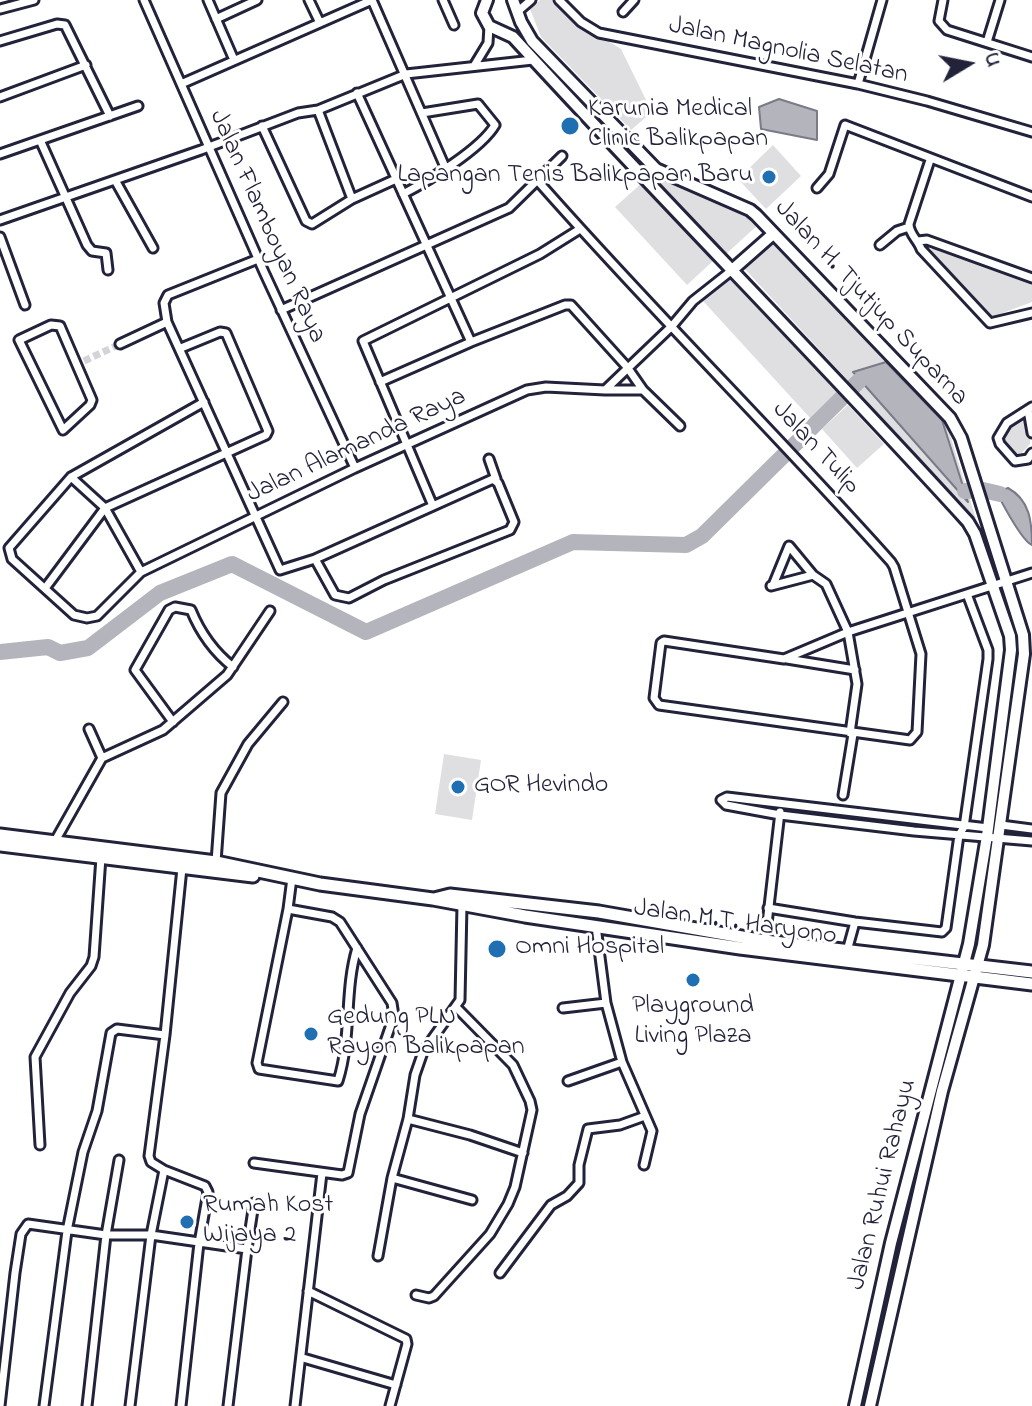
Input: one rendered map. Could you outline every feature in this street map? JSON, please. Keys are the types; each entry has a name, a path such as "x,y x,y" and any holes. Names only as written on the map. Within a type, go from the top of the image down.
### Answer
{"main road":[{"path":"484,0 482,13 492,27 513,37 731,271 849,391 972,527 1010,636 1011,650 969,971"},
{"name":"Jalan H. Tjutjup Suparna","path":"513,0 532,41 656,169 750,210 950,418 961,438 1023,635 1027,675 983,945 969,971"},
{"path":"492,27 507,28 516,19 517,12"},
{"path":"731,271 773,234"},
{"name":"Jalan M.T. Haryono","path":"0,835 216,862 292,878 740,948 969,971 1032,972"},
{"name":"Jalan M.T. Haryono","path":"0,845 229,874 292,878"},
{"name":"Jalan M.T. Haryono","path":"433,899 450,895 599,912 765,941 969,971 1032,984"},
{"name":"Jalan Ruhui Rahayu","path":"870,1406 917,1194 964,1007 969,971"},
{"name":"Jalan Ruhui Rahayu","path":"855,1406 891,1243 969,971"}],"street":[{"path":"0,9 34,0"},
{"name":"Jalan Flamboyan Raya","path":"144,0 258,259 355,468"},
{"path":"208,0 234,60"},
{"path":"216,19 257,0"},
{"path":"309,0 320,23"},
{"path":"181,84 372,0 445,167"},
{"path":"443,0 454,25"},
{"path":"517,12 531,0"},
{"name":"Jalan Magnolia Selatan","path":"559,0 581,22 599,33 858,84 1032,132"},
{"path":"623,12 634,0"},
{"path":"858,84 882,0"},
{"path":"943,0 939,21 947,30 1031,55"},
{"path":"987,42 1000,0"},
{"path":"0,41 62,23 68,28 110,116"},
{"path":"474,66 488,43 492,27"},
{"path":"0,220 209,148 298,113 318,110 406,74 533,60"},
{"path":"0,97 86,65"},
{"path":"357,93 471,342"},
{"path":"403,194 445,167 494,129 495,123 482,105 474,103 422,113"},
{"path":"0,154 138,106"},
{"path":"318,110 352,199"},
{"path":"817,188 829,174 845,125 1032,197"},
{"path":"262,126 306,221 314,225 352,199 396,179"},
{"path":"40,140 89,249 106,253 108,270"},
{"path":"281,310 509,208 562,156"},
{"path":"909,227 930,160"},
{"path":"115,180 153,248"},
{"name":"Jalan Tulip","path":"537,180 891,562 922,661 917,732 910,740 852,734"},
{"path":"909,227 921,249 990,323 1032,313"},
{"path":"880,245 897,231 909,227"},
{"path":"433,506 363,341 540,254 580,229"},
{"path":"0,237 25,305"},
{"path":"918,241 927,240 1032,278"},
{"path":"258,259 165,297 167,322 279,569 283,571 315,559 496,479"},
{"path":"605,390 672,326 693,301 731,271"},
{"path":"380,382 471,342 571,305 627,367 643,390 680,426"},
{"path":"120,344 167,322"},
{"path":"51,325 58,325 80,362 92,403 63,430 19,340 51,325"},
{"path":"46,587 105,508 227,454 265,436 268,431 226,333 220,332 181,348"},
{"name":"Jalan Alamanda Raya","path":"71,477 9,548 12,559 74,615 87,618 97,616 141,572 355,468 527,390 546,387 643,390"},
{"path":"141,572 105,508 71,477 204,402"},
{"path":"1032,433 1030,408 1007,423 998,438 1015,461 1028,459 1032,453"},
{"path":"315,559 335,595 349,598 384,580 510,530 514,522 489,459"},
{"path":"813,575 771,586 787,546 813,575 826,584 848,632 857,684 843,795"},
{"path":"784,659 848,632 1032,573"},
{"path":"768,908 942,932 946,928 988,659 988,650 967,594"},
{"path":"173,722 135,670 169,610 175,607 191,610 202,634 220,657 233,667"},
{"path":"55,841 102,758 131,746 173,722 227,675 270,611"},
{"path":"852,734 662,707 654,698 661,643 664,641 855,670"},
{"path":"216,862 221,793 248,744 283,702"},
{"path":"89,729 102,758"},
{"path":"987,832 959,835 780,815 726,805 721,800 727,797 782,803 964,827 987,832 999,837 1032,841"},
{"path":"765,941 782,803"},
{"path":"1001,825 1032,829"},
{"path":"40,1145 35,1057 94,957 101,857"},
{"path":"181,1406 208,1188 164,1170 151,1162 149,1156 182,868"},
{"path":"292,878 257,1063 259,1069 338,1081 350,1009 349,984 357,948"},
{"path":"378,1256 415,1075 423,1052 460,1000 462,905"},
{"path":"254,1163 345,1175 350,1170 360,1114 394,1016 392,1003 335,918 288,909"},
{"path":"847,951 855,922"},
{"path":"596,926 606,1003 622,1062 651,1126 652,1137 644,1165"},
{"path":"563,1008 606,1003"},
{"path":"416,1295 434,1296 490,1234 508,1204 532,1110 513,1065 456,1007"},
{"path":"44,1406 67,1231 83,1152 97,1111 111,1033 117,1029 165,1035"},
{"path":"568,1081 622,1062"},
{"path":"500,1273 551,1205 567,1196 579,1183 579,1165 588,1129 620,1125 645,1116"},
{"path":"408,1119 523,1153"},
{"path":"87,1406 106,1235 119,1160"},
{"path":"130,1406 151,1235 164,1170"},
{"path":"295,1406 303,1358 322,1173"},
{"path":"392,1178 472,1200"},
{"path":"228,1406 254,1203"},
{"path":"0,1406 15,1273 22,1229 28,1224 106,1235 151,1235 247,1249"},
{"path":"308,1291 406,1339 390,1406"},
{"path":"303,1358 396,1385"}],"shaded area":[{"path":"540,0 557,0 581,24 621,49 652,112 631,130 541,37 530,9"},
{"path":"779,99 817,111 817,140 761,129 759,107"},
{"name":"Lapangan Tenis Balikpapan Baru","path":"773,145 801,176 766,209 738,179"},
{"path":"648,171 752,212 762,221 725,255"},
{"path":"643,182 714,260 687,285 615,207"},
{"path":"773,239 945,419 976,519 742,266"},
{"path":"933,243 1032,280 1032,302 992,317 931,253"},
{"path":"731,275 839,393 811,419 703,301"},
{"path":"886,362 942,420 968,502 853,372"},
{"path":"848,405 884,444 857,468 822,429"},
{"path":"1024,413 1030,430 1030,444 1017,454 1002,439 1001,433"},
{"path":"1008,488 1025,505 1032,545 1019,531 999,497 1000,491"},
{"name":"GOR Hevindo","path":"444,754 481,760 472,820 435,814"}],"waterway":[{"path":"0,652 48,647 60,653 88,648 160,593 232,564 366,632 573,542 686,545 702,536 860,380"},
{"path":"965,491 983,490 1000,494"}],"tunnel":[{"path":"84,361 120,344"}],"place":[{"name":"Karunia Medical Clinic Balikpapan","path":"570,126"},
{"name":"Lapangan Tenis Balikpapan Baru","path":"769,177"},
{"name":"GOR Hevindo","path":"458,787"},
{"name":"Omni Hospital","path":"497,949"},
{"name":"Playground Living Plaza","path":"693,980"},
{"name":"Gedung PLN Rayon Balikpapan","path":"311,1034"},
{"name":"Rumah Kost Wijaya 2","path":"187,1222"}]}
